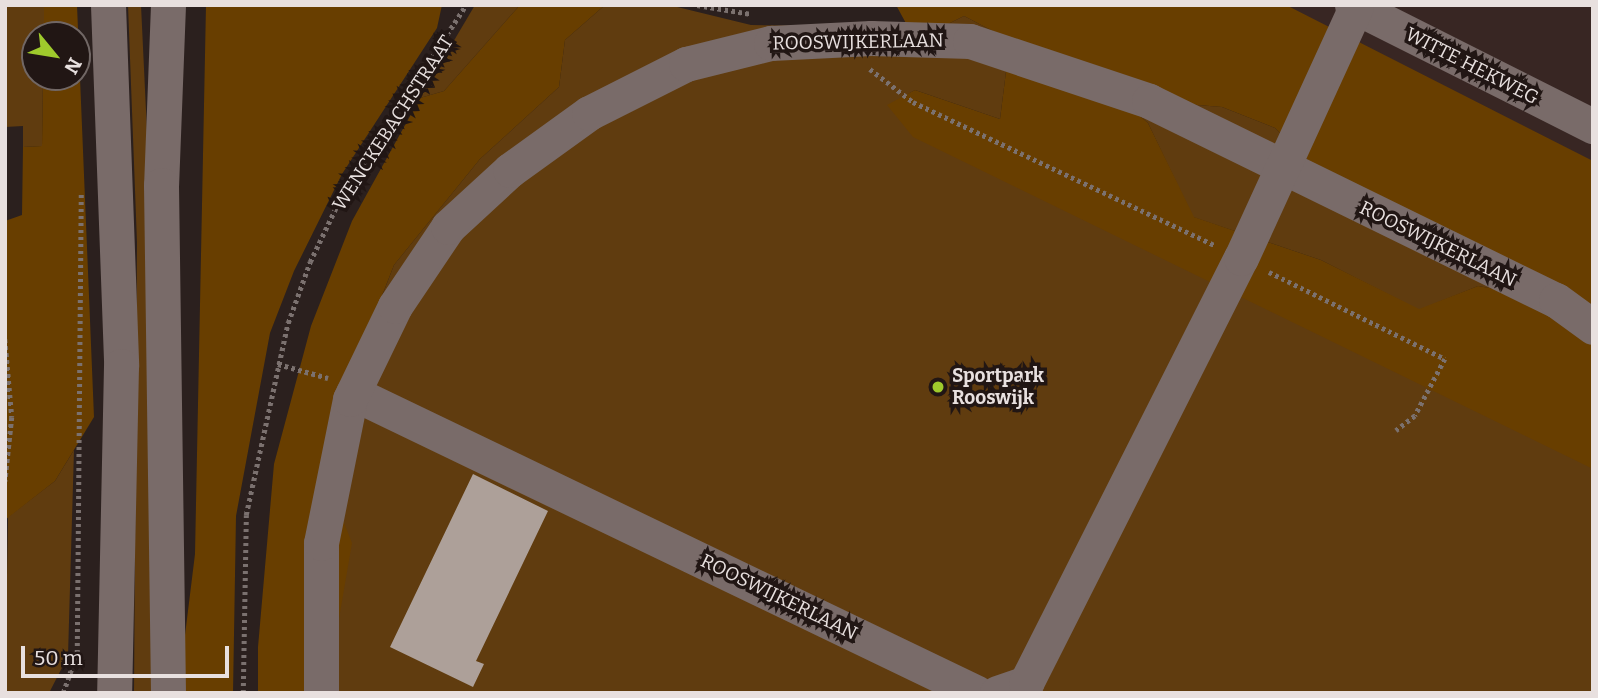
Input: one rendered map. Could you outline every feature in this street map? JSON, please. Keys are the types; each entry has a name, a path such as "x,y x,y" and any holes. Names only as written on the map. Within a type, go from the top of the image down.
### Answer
{"street":[{"path":"108,5 121,366 110,685"},
{"path":"168,5 161,185 168,693"},
{"path":"998,693 1026,682 1241,258 1279,168 1354,6"},
{"name":"WITTE HEKWEG","path":"1354,6 1407,17 1593,126"},
{"name":"ROOSWIJKERLAAN","path":"321,693 321,543 353,393 395,306 448,226 510,170 589,113 686,64 771,43 840,40 971,41 1149,102 1279,168 1556,300 1593,327"},
{"name":"ROOSWIJKERLAAN","path":"353,393 977,693"}],"path":[{"name":"WENCKEBACHSTRAAT","path":"243,693 246,515 278,364 310,262 340,200 466,5"},
{"path":"840,40 881,79 913,102 1241,258 1445,359 1415,416 1396,431"},
{"path":"63,693 76,653 81,187"},
{"path":"5,339 12,417 5,482"},
{"path":"278,364 329,378 353,393"}],"shaded area":[{"path":"5,5 44,5 44,21 21,21 21,91 43,91 42,146 23,147 23,126 5,127"},
{"path":"44,5 77,5 78,21 44,21"},
{"path":"128,5 141,5 147,132 152,693 134,693 137,243"},
{"path":"206,5 442,5 437,28 342,174 294,271 270,333 236,516 233,693 184,693 185,635 195,554"},
{"path":"475,5 520,5 444,91 420,98"},
{"path":"520,5 605,5 565,40 559,87 480,159 394,265 340,403 332,492 352,543 336,636 337,693 258,693 258,647 274,464 311,326 352,221 420,98 444,91"},
{"name":"Sportpark Rooswijk","path":"605,5 669,5 751,25 908,27 926,35 964,16 1010,40 1000,119 915,90 893,103 1593,449 1593,693 337,693 332,492 348,384 394,265 480,159 559,87 565,40"},
{"path":"896,5 1286,5 1593,161 1593,469 913,137 887,105 915,90 1000,119 1010,40 964,16 926,35 908,27","holes":["1094,76 1149,101 1222,107 1275,128 1321,173 1553,299 1478,286 1419,309 1321,260 1194,217 1148,123"]},
{"path":"1232,5 1593,5 1593,187"},
{"path":"1091,74 1149,101 1222,107 1275,128 1321,173 1556,300 1478,286 1419,310 1321,260 1193,217 1148,123"},
{"path":"43,91 81,91 94,417 55,481 5,520 5,221 22,215 23,147 42,146"},
{"path":"74,450 68,656 49,693 5,693 8,517 55,481"}],"building":[{"path":"473,474 548,511 476,661 484,664 473,687 390,647"}],"place":[{"name":"Sportpark Rooswijk","path":"938,387"}]}
